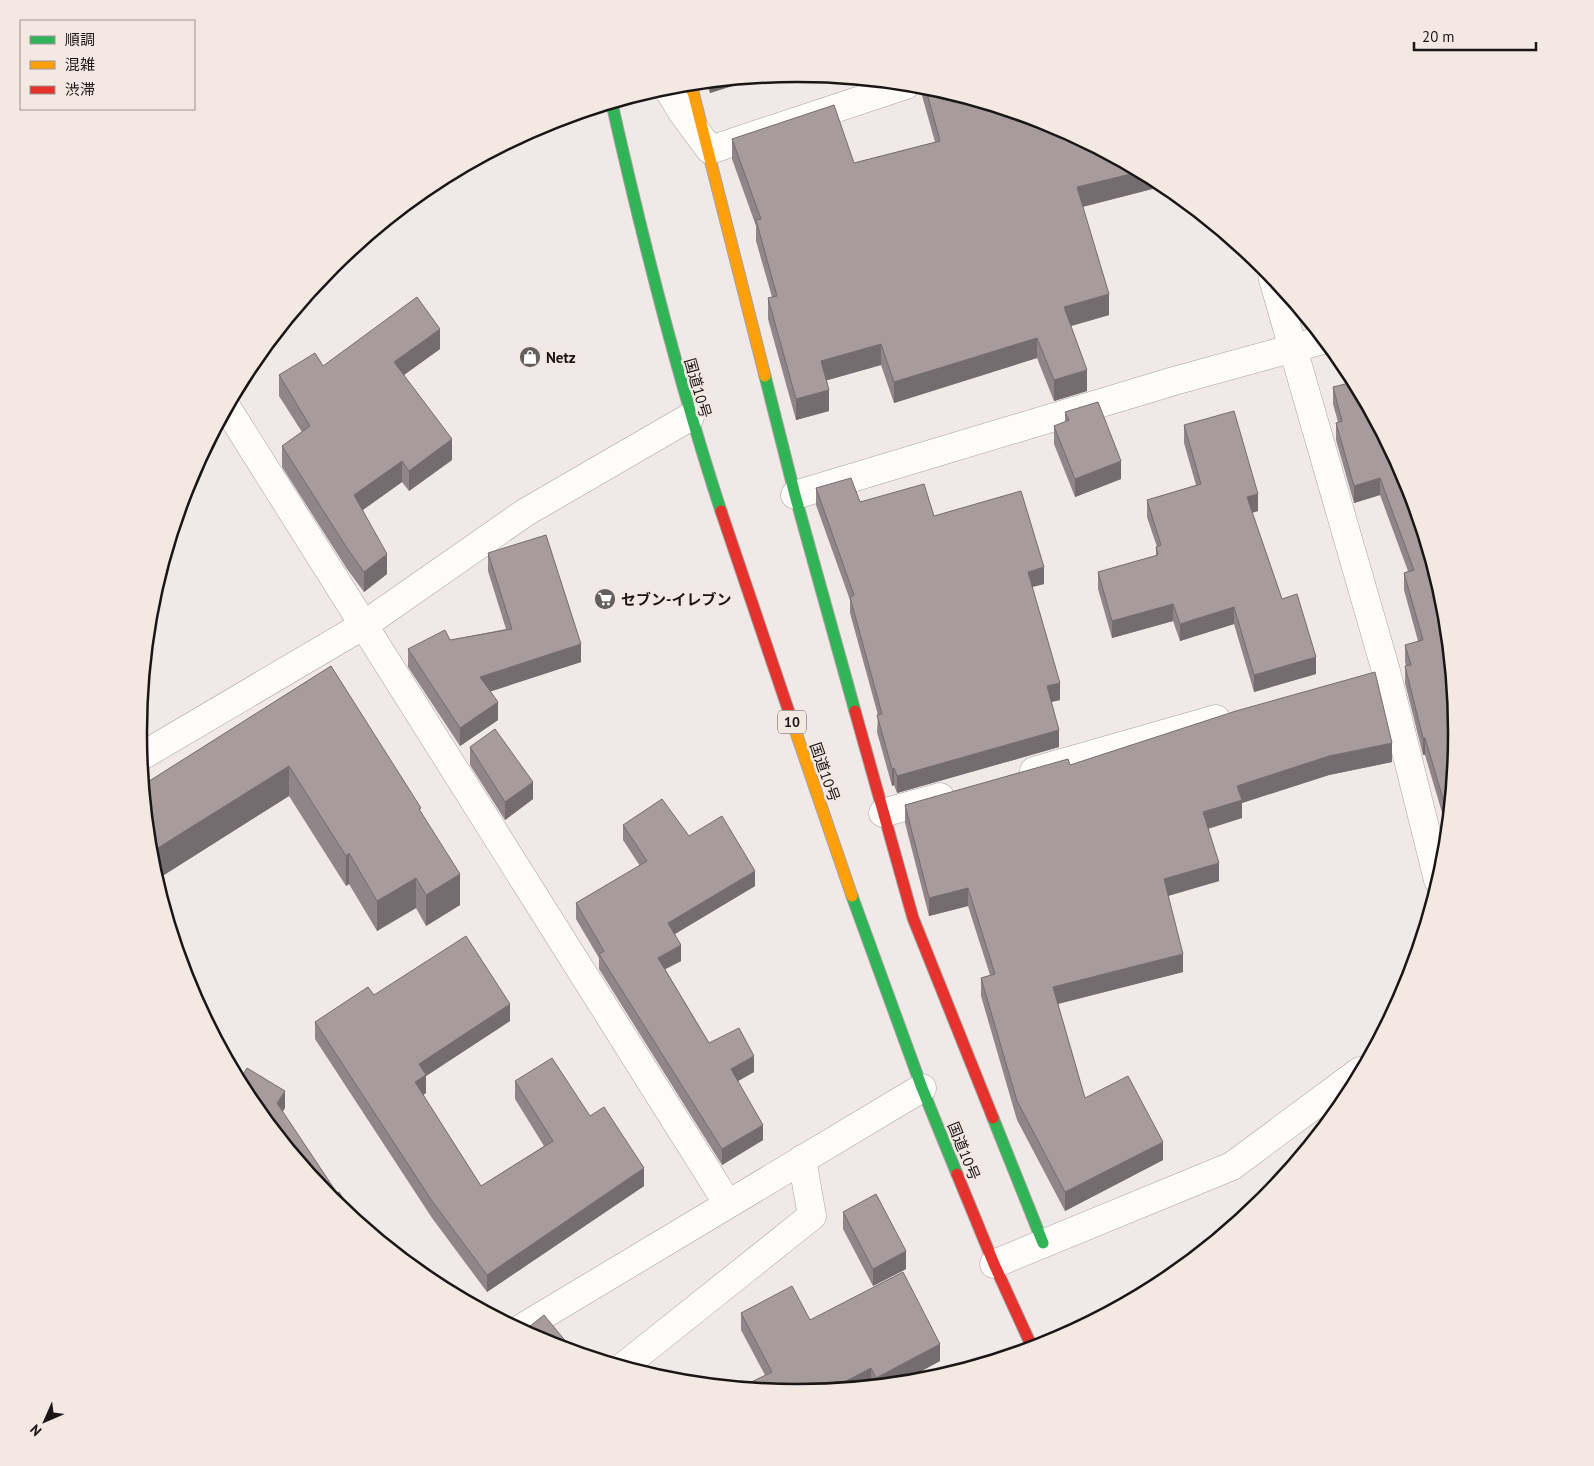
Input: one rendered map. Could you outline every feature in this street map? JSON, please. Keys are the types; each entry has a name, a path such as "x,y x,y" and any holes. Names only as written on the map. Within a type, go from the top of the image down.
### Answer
{"main road":[{"path":"693,91 710,150 795,495 913,918 1043,1243"},
{"name":"国道10号","path":"613,110 642,237 690,416 828,829 922,1088 994,1264 1029,1341"}],"street":[{"path":"672,95 710,150 890,89"},
{"path":"1277,294 1386,671 1434,864"},
{"path":"795,495 1291,347 1316,341"},
{"path":"231,414 728,1204"},
{"path":"147,753 364,625 526,512 690,416"},
{"path":"1358,679 1386,671"},
{"path":"1006,778 1244,712"},
{"path":"883,813 968,789"},
{"path":"994,1264 1232,1166 1345,1082"},
{"path":"527,1325 922,1088"},
{"path":"630,1361 812,1216 802,1159"}],"building":[{"path":"928,96 1006,117 1046,132 1085,150 1129,174 1077,187 1109,294 1064,307 1087,370 1054,380 1037,338 894,382 881,344 821,361 829,390 796,399 768,298 777,296 756,220 761,219 732,139 834,105 854,163 940,141"},
{"path":"417,297 440,329 394,362 452,439 409,471 402,461 354,495 387,554 364,572 282,446 310,426 279,375 315,353 323,366"},
{"path":"1345,384 1380,445 1398,484 1413,524 1425,565 1435,606 1446,690 1448,733 1444,801 1425,738 1423,738 1405,666 1411,665 1405,645 1423,640 1404,573 1414,570 1380,478 1354,486 1336,423 1342,421 1333,387"},
{"path":"1098,402 1121,461 1075,479 1054,426 1069,420 1065,412"},
{"path":"1234,411 1258,494 1247,497 1282,599 1297,594 1316,657 1254,675 1234,607 1180,624 1173,604 1112,621 1098,572 1158,555 1156,547 1161,545 1147,500 1201,484 1184,425"},
{"path":"851,478 860,502 924,484 934,516 1021,491 1044,567 1028,572 1060,683 1047,686 1059,730 897,776 894,768 892,769 877,715 882,714 850,597 854,595 816,488"},
{"path":"546,535 581,644 480,677 498,702 460,728 408,649 445,630 450,640 512,629 488,553"},
{"path":"331,666 421,808 419,809 460,874 426,895 416,878 377,901 349,853 346,856 289,766 157,848 149,782"},
{"path":"1375,672 1392,743 1329,756 1237,786 1242,800 1203,812 1219,863 1164,879 1183,954 1053,987 1085,1098 1128,1076 1163,1142 1065,1192 1017,1101 981,978 995,974 968,888 929,898 905,805 1068,759 1070,765 1236,711"},
{"path":"495,729 533,782 505,802 470,747"},
{"path":"662,799 689,836 722,816 755,871 668,923 681,945 658,958 709,1043 739,1028 754,1056 731,1069 763,1125 722,1149 599,954 604,951 576,903 647,861 623,825"},
{"path":"466,936 510,1004 419,1064 426,1075 415,1082 481,1186 553,1141 515,1081 552,1058 590,1116 604,1107 644,1168 487,1275 432,1201 315,1022 368,987 374,995"},
{"path":"247,1068 285,1091 277,1103 337,1193 281,1129 244,1074"},
{"path":"876,1194 906,1251 873,1269 843,1212"},
{"path":"903,1272 940,1344 876,1378 871,1368 845,1381 797,1384 752,1382 772,1372 741,1313 792,1286 810,1320"},
{"path":"544,1315 565,1340 548,1334 530,1326"}],"traffic: fast":[{"path":"613,110 662,309 721,511"},
{"path":"765,376 795,495 855,711"},
{"path":"852,896 922,1088 957,1174"},
{"path":"993,1118 1043,1243"}],"traffic: slow":[{"path":"693,91 765,376"},
{"path":"790,715 852,896"}],"traffic: jam":[{"path":"721,511 790,715"},
{"path":"855,711 913,918 993,1118"},
{"path":"957,1174 994,1264 1029,1340"}],"place":[{"name":"Netz","path":"530,357"},
{"name":"セブン-イレブン","path":"605,599"}]}
